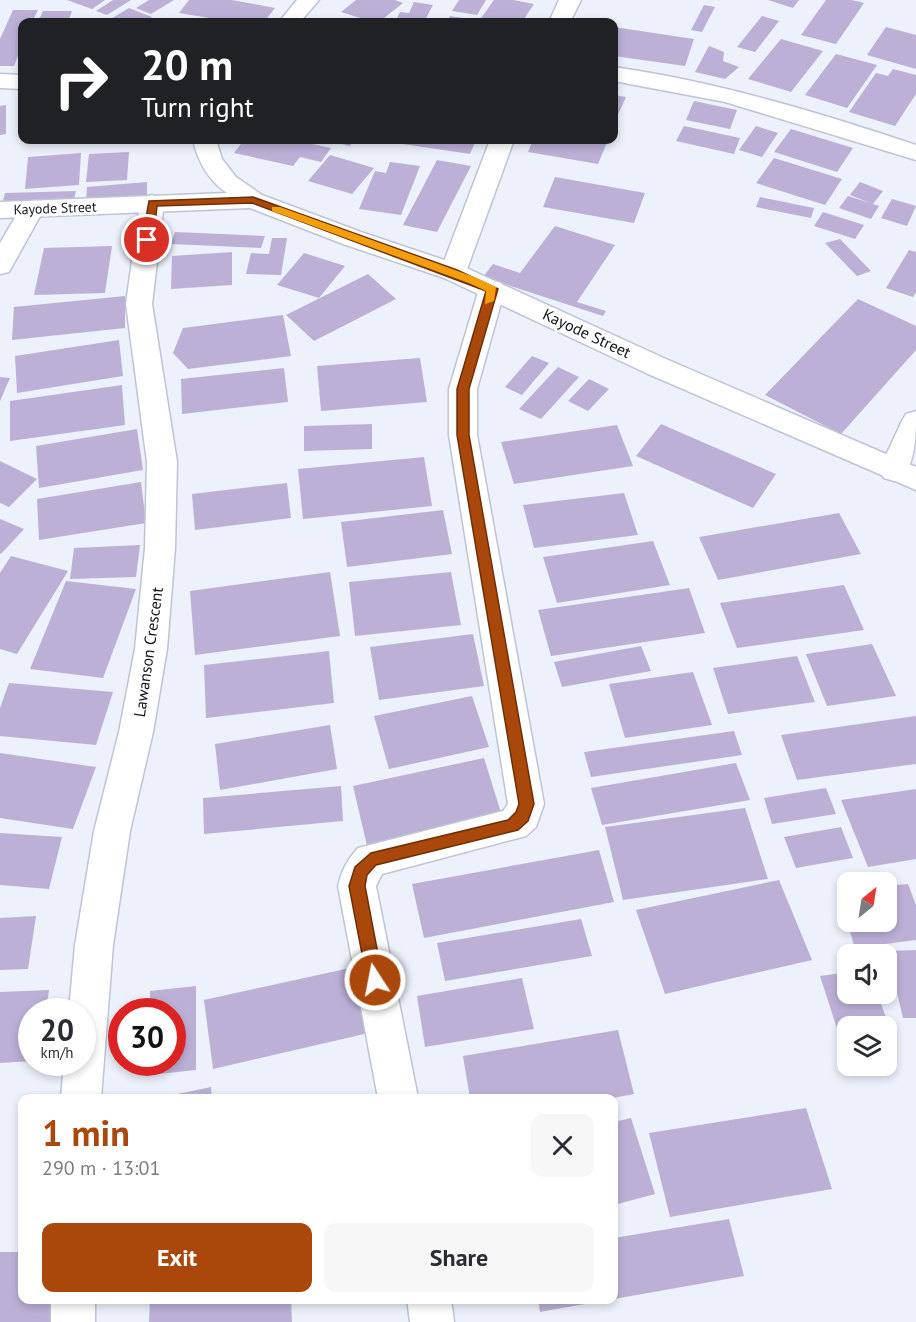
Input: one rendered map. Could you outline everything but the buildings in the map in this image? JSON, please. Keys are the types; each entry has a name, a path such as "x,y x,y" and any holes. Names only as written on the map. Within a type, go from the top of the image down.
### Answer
{"street":[{"path":"292,18 308,0"},
{"path":"562,18 570,0"},
{"path":"618,74 655,79 777,106 916,153"},
{"path":"0,81 18,81"},
{"path":"453,272 501,144"},
{"name":"Kayode Street","path":"208,150 227,182 253,200 352,238 453,272 656,366 905,474"},
{"name":"Kayode Street","path":"0,210 253,200"},
{"name":"Lawanson Crescent","path":"81,1094 94,945 112,831 136,732 151,649 160,549 162,462 139,304 152,203"},
{"path":"0,266 32,209"},
{"path":"397,1094 357,886 360,872 371,860 513,825 523,816 526,804 463,435 463,389 492,289"},
{"path":"905,474 916,421"},
{"path":"73,1304 73,1322"},
{"path":"430,1304 432,1322"}],"slow traffic":[{"path":"276,209 352,238 453,272 492,289 489,301"}],"route":[{"path":"147,240 152,203 253,200 352,238 453,272 492,289 463,389 463,435 526,804 523,816 513,825 371,860 360,872 357,886 375,980"}]}
